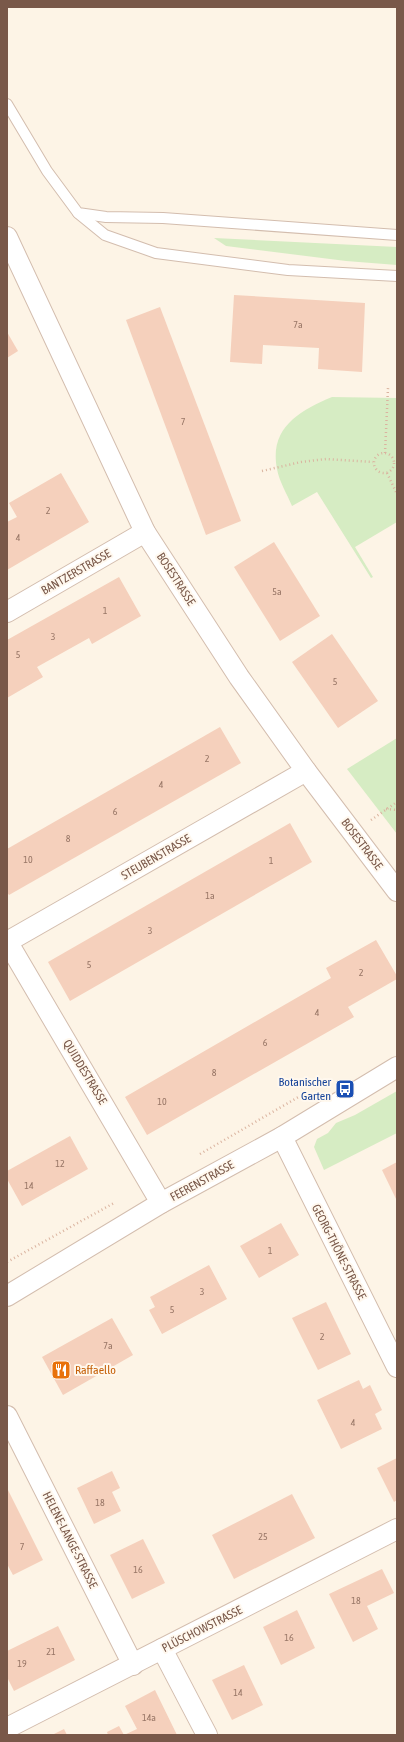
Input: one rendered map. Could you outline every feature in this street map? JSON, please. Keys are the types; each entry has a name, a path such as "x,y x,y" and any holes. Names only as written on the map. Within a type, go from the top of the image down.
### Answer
{"street":[{"name":"BOSESTRASSE","path":"7,237 14,271 145,532 239,677 306,771 397,891"},
{"name":"BANTZERSTRASSE","path":"7,612 145,532"},
{"name":"STEUBENSTRASSE","path":"7,942 306,771"},
{"name":"QUIDDESTRASSE","path":"7,942 161,1203"},
{"name":"FEERENSTRASSE","path":"7,1296 161,1203 282,1137 397,1067"},
{"name":"GEORG-THÖNE-STRASSE","path":"282,1137 397,1367"},
{"name":"HELENE-LANGE-STRASSE","path":"7,1416 133,1665"},
{"name":"PLÜSCHOWSTRASSE","path":"7,1728 397,1530"},
{"path":"162,1649 207,1735"}],"lane":[{"path":"7,104 47,171 78,213 105,235 156,253 288,270 397,276"},
{"path":"78,213 106,217 163,218 397,234"}],"path":[{"path":"385,453 388,388"},
{"path":"385,453 389,454 396,463 387,473 380,473 375,468 373,462 375,456 385,453"},
{"path":"262,471 301,462 326,459 373,462"},
{"path":"387,473 397,494"},
{"path":"397,802 385,809 397,810"}],"green space":[{"path":"214,238 397,247 397,265 346,261 226,246"},
{"path":"332,397 397,398 397,522 355,547 373,577 371,578 317,492 292,506 278,474 276,455 278,442 282,432 289,423 308,408"},
{"path":"397,738 397,834 347,769"},
{"path":"397,1091 397,1133 324,1170 314,1147 317,1139 328,1133 336,1123 355,1115"}],"building":[{"path":"234,295 365,303 362,372 318,369 319,348 263,345 262,364 230,362"},
{"path":"160,307 241,521 206,535 126,320"},
{"path":"7,332 18,351 7,358"},
{"path":"61,473 89,522 7,570 7,522 17,517 9,503"},
{"path":"274,542 320,616 280,641 234,567"},
{"path":"119,577 141,616 92,644 89,638 37,667 43,677 7,698 7,640"},
{"path":"332,634 378,701 338,728 292,662"},
{"path":"220,727 241,763 9,895 7,892 7,849"},
{"path":"290,823 312,862 70,1001 48,962"},
{"path":"376,940 397,976 397,979 348,1007 354,1017 147,1135 125,1097 331,978 326,968"},
{"path":"70,1136 88,1169 22,1206 7,1179 7,1171"},
{"path":"397,1162 397,1201 382,1170"},
{"path":"281,1223 299,1255 259,1278 240,1246"},
{"path":"209,1265 227,1299 162,1334 149,1310 155,1307 150,1297"},
{"path":"326,1302 351,1354 318,1370 292,1318"},
{"path":"112,1318 133,1355 63,1395 42,1357"},
{"path":"359,1380 363,1389 370,1385 382,1410 375,1414 382,1429 341,1449 317,1400"},
{"path":"397,1458 397,1500 394,1502 377,1468"},
{"path":"112,1471 120,1488 112,1492 121,1511 94,1524 77,1488"},
{"path":"7,1488 43,1560 13,1575 7,1564"},
{"path":"292,1494 315,1538 234,1579 212,1535"},
{"path":"143,1539 165,1583 132,1599 110,1555"},
{"path":"382,1569 394,1593 367,1606 378,1629 353,1642 329,1594"},
{"path":"297,1610 315,1648 281,1665 263,1627"},
{"path":"58,1626 75,1660 14,1691 7,1677 7,1651"},
{"path":"244,1665 263,1705 232,1720 212,1680"},
{"path":"155,1690 177,1735 124,1735 137,1729 125,1706"},
{"path":"119,1726 124,1735 108,1735 107,1732"},
{"path":"64,1729 67,1735 52,1735"}],"place":[{"name":"Botanischer Garten","path":"345,1089"},
{"name":"Raffaello","path":"61,1370"}]}
